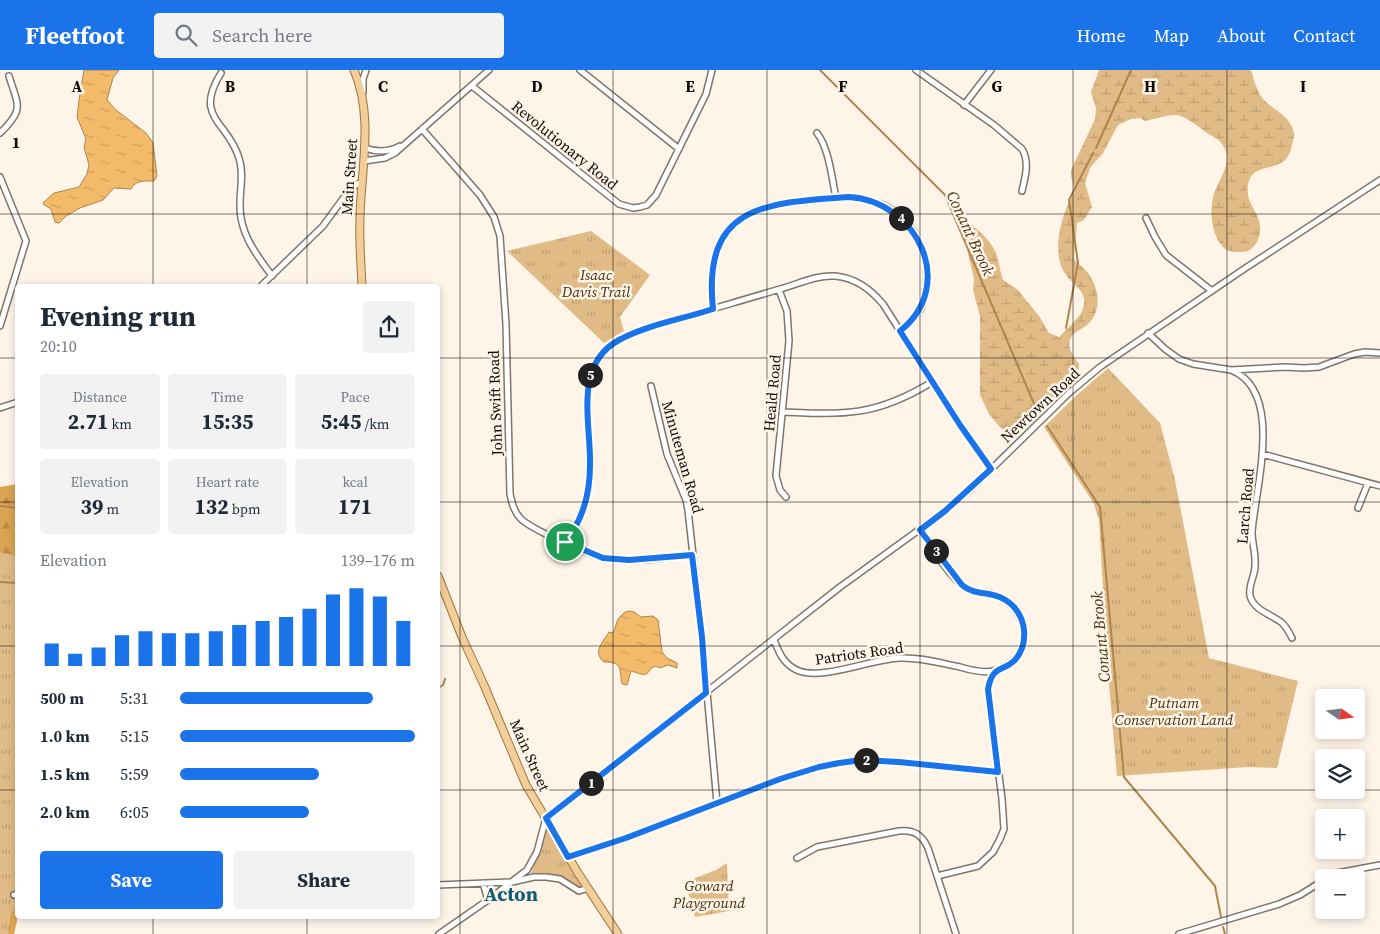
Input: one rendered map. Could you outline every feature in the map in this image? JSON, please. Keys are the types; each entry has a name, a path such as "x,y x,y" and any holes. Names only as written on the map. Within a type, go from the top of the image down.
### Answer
{"main road":[{"name":"Main Street","path":"355,72 363,100 366,124 360,219 362,284"},
{"name":"Main Street","path":"440,581 526,785 568,857 618,934"}],"street":[{"path":"355,72 360,75 366,70"},
{"path":"363,100 363,78 366,70"},
{"path":"364,161 385,158 407,143 489,70"},
{"path":"580,70 679,149"},
{"name":"Revolutionary Road","path":"472,86 599,189 619,204 633,208 640,207 651,201 656,195 706,94 712,70"},
{"path":"916,70 964,106 1001,130 1024,152 1026,164 1022,191"},
{"path":"964,106 991,70"},
{"path":"221,73 212,88 210,107 216,122 230,139 239,159 242,179 240,218 244,230 250,246 272,276"},
{"path":"0,133 16,116 17,111 17,97 9,76"},
{"name":"John Swift Road","path":"422,129 480,195 496,223 500,236 510,494 512,505 522,520 533,527 603,558 629,560 692,555"},
{"path":"817,133 821,137 829,163 836,198"},
{"path":"365,148 372,151 382,151 396,149 407,143"},
{"path":"0,177 26,241 0,326"},
{"name":"Newtown Road","path":"546,818 840,587 945,511 1100,367 1244,268 1380,180"},
{"path":"264,284 323,226 338,208 350,189 362,182"},
{"path":"713,309 711,284 714,258 722,238 743,216 760,208 774,205 836,198 859,198 884,205 908,224 923,247 928,275 925,295 916,315 900,331"},
{"path":"1146,218 1166,255 1212,291"},
{"path":"565,542 575,530 586,499 590,466 587,390 590,373 600,355 613,343 625,337 779,290 815,277 837,276 849,278 872,292 883,304 932,382 991,469"},
{"name":"Heald Road","path":"779,290 787,311 789,328 776,476 780,490 786,497"},
{"path":"1148,333 1165,350 1179,359 1193,364 1231,370 1320,367 1354,354 1365,352 1380,353"},
{"name":"Larch Road","path":"1231,370 1245,378 1263,412 1262,454 1252,532 1255,564 1250,595 1257,607 1283,624 1292,638"},
{"path":"782,412 837,414 872,409 910,396 932,382"},
{"name":"Minuteman Road","path":"651,386 666,454 686,500 702,637 717,803"},
{"path":"0,408 15,403"},
{"path":"1262,454 1380,486"},
{"path":"1358,508 1368,483"},
{"path":"920,530 962,585 967,589 1002,598 1014,607 1020,616 1024,628 1024,640 1020,652 1014,661 997,669 988,689 1004,829 997,846 978,866 937,876"},
{"name":"Patriots Road","path":"774,640 780,656 789,666 807,673 821,673 883,659 908,658 977,671 997,669"},
{"path":"568,857 626,838 805,771 839,763 862,760 933,764 998,772"},
{"path":"439,934 527,870 535,856 546,818"},
{"path":"797,858 817,847 905,830 916,833 923,837 928,848 956,934"},
{"path":"1358,869 1380,865"},
{"path":"440,885 512,882 534,877 554,877 579,891 588,888"},
{"path":"483,884 488,900"},
{"path":"1179,934 1279,904 1300,895 1315,886"}],"green space":[{"path":"1099,70 1251,70 1260,95 1285,117 1292,127 1294,134 1291,149 1282,162 1255,172 1251,177 1248,185 1249,200 1260,225 1260,233 1257,242 1251,249 1244,252 1235,252 1226,249 1220,243 1216,237 1212,222 1212,200 1225,169 1227,157 1226,150 1220,142 1187,119 1176,115 1145,121 1140,118 1131,119 1118,125 1103,153 1090,168 1085,183 1092,207 1084,220 1077,223 1074,259 1090,276 1098,300 1092,319 1072,336 1069,343 1074,358 1079,364 1078,377 1015,436 999,426 989,414 980,395 980,316 973,290 974,279 964,236 950,209 976,228 988,240 996,253 1003,280 1017,289 1039,316 1049,333 1059,337 1079,316 1084,304 1082,293 1064,272 1060,263 1058,242 1062,220 1075,192 1071,170 1095,119 1096,108 1091,92"},
{"name":"Isaac Davis Trail","path":"591,231 650,275 620,317 624,331 604,343 507,251"},
{"name":"Putnam Conservation Land","path":"1108,368 1160,423 1175,480 1209,658 1298,681 1277,768 1248,767 1117,776 1108,672 1099,520 1094,504 1044,427"},
{"path":"15,484 15,919 17,919 14,934 0,934 0,487"},
{"path":"0,552 15,556 15,908 11,913 8,934 0,934"},
{"path":"546,822 583,884 580,888 558,875 531,873 545,838"},
{"name":"Goward Playground","path":"727,863 729,911 695,917 691,899 683,883 716,870"}],"water":[{"path":"84,70 119,70 113,78 107,100 116,110 146,133 153,143 157,176 154,181 144,181 135,184 131,189 114,188 103,200 80,208 66,216 59,223 55,222 51,209 43,204 44,202 54,193 79,187 87,174 89,165 84,147 86,139 77,117"},
{"path":"629,611 641,617 653,616 658,620 662,652 667,658 677,663 677,668 668,665 660,668 656,666 645,674 631,671 627,685 622,684 619,667 614,663 604,662 599,651 609,632 613,633 618,619 625,612"}],"waterway":[{"name":"Conant Brook","path":"820,70 945,195 1038,413"},
{"path":"1096,148 1131,70"},
{"path":"1066,328 1078,263 1069,200 1093,153"},
{"name":"Conant Brook","path":"1047,426 1100,507 1124,777 1215,886 1221,917"},
{"path":"0,506 15,508"},
{"path":"0,582 15,583"},
{"path":"440,687 443,685 445,679"},
{"name":"Conant Brook","path":"1223,927 1225,934"}],"district":[{"name":"Acton","path":"511,894"}],"route":[{"path":"849,197 884,205 908,224 918,237 923,247 927,264 928,275 921,307 908,325 900,331 934,386 991,469 971,489 920,530 953,576 962,585 975,592 992,594 1002,598 1014,607 1020,616 1024,628 1024,640 1020,652 1014,661 997,669 988,689 998,772 899,762 862,760 839,763 780,779 626,838 568,857 546,818 706,693 702,637 692,555 647,560 603,558 565,542 575,530 586,499 590,466 587,390 590,373 600,355 613,343 630,334 713,309 712,268 717,248 728,230 743,216 760,208 774,205 849,197"}]}
